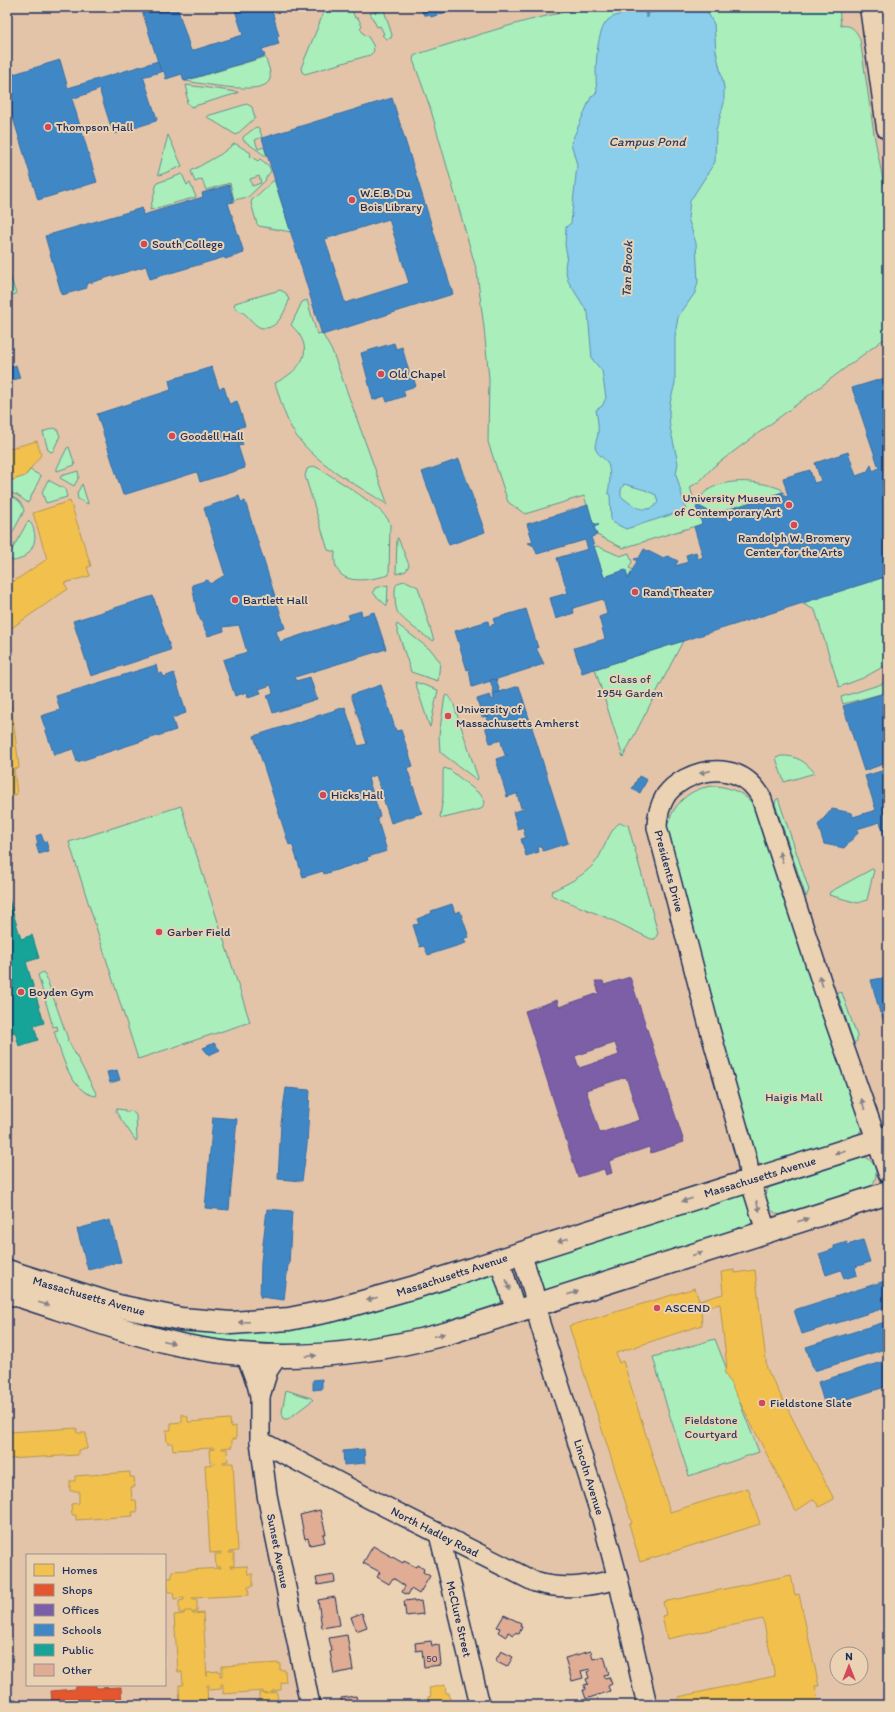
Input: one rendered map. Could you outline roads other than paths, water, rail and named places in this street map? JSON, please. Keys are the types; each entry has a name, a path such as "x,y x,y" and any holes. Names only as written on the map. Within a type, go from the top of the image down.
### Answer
{"main road":[{"path":"871,7 888,128"},
{"name":"Massachusetts Avenue","path":"7,1271 138,1311 180,1319 243,1322 289,1318 334,1310 415,1287 883,1138"},
{"name":"Massachusetts Avenue","path":"7,1292 173,1343 213,1351 277,1357 338,1354 387,1347 445,1334 888,1193"}],"street":[{"name":"Presidents Drive","path":"766,1231 750,1180 748,1160 710,1030 657,827 657,816 667,793 678,783 693,775 714,770 728,772 748,781 756,788 761,797 824,990 869,1121 883,1138 888,1173"},
{"name":"Lincoln Avenue","path":"521,1253 526,1308"},
{"name":"Lincoln Avenue","path":"499,1259 526,1308 599,1509 618,1579 647,1705"},
{"name":"Sunset Avenue","path":"246,1355 256,1380 260,1396 260,1441 267,1495 310,1705"},
{"name":"Sunset Avenue","path":"260,1396 268,1370 277,1357"},
{"name":"North Hadley Road","path":"260,1441 512,1572 535,1582 561,1588 578,1587 618,1579"},
{"name":"McClure Street","path":"439,1534 480,1705"}],"water":[{"name":"Campus Pond","path":"676,7 708,7 708,13 714,24 716,51 724,87 724,103 716,131 715,162 690,201 688,218 696,243 698,282 695,293 678,317 675,337 675,383 670,403 669,415 670,427 678,463 676,474 686,510 626,529 611,520 610,496 608,492 610,481 609,468 607,462 598,454 595,447 598,436 596,410 602,406 606,398 602,371 592,359 588,313 568,281 565,267 567,255 565,245 566,227 571,223 577,165 571,143 591,97 597,92 596,65 598,44 604,26 608,20 620,15 643,11 644,13 654,12 654,10","holes":["624,484 656,495 658,502 649,509 634,506 621,496 621,490"]}],"waterway":[{"name":"Tan Brook","path":"647,16 648,7"}],"place":[{"name":"Thompson Hall","path":"48,127"},
{"name":"W.E.B. Du Bois Library","path":"352,200"},
{"name":"South College","path":"144,244"},
{"name":"Old Chapel","path":"381,374"},
{"name":"Goodell Hall","path":"172,436"},
{"name":"University Museum of Contemporary Art","path":"789,505"},
{"name":"Randolph W. Bromery Center for the Arts","path":"794,525"},
{"name":"Rand Theater","path":"635,592"},
{"name":"Bartlett Hall","path":"235,600"},
{"name":"University of Massachusetts Amherst","path":"448,716"},
{"name":"Hicks Hall","path":"323,795"},
{"name":"Garber Field","path":"159,932"},
{"name":"Boyden Gym","path":"21,992"},
{"name":"ASCEND","path":"657,1308"},
{"name":"Fieldstone Slate","path":"762,1403"}],"park label":[{"name":"Class of 1954 Garden","path":"630,686"},
{"name":"Haigis Mall","path":"794,1097"},
{"name":"Fieldstone Courtyard","path":"711,1427"}]}
